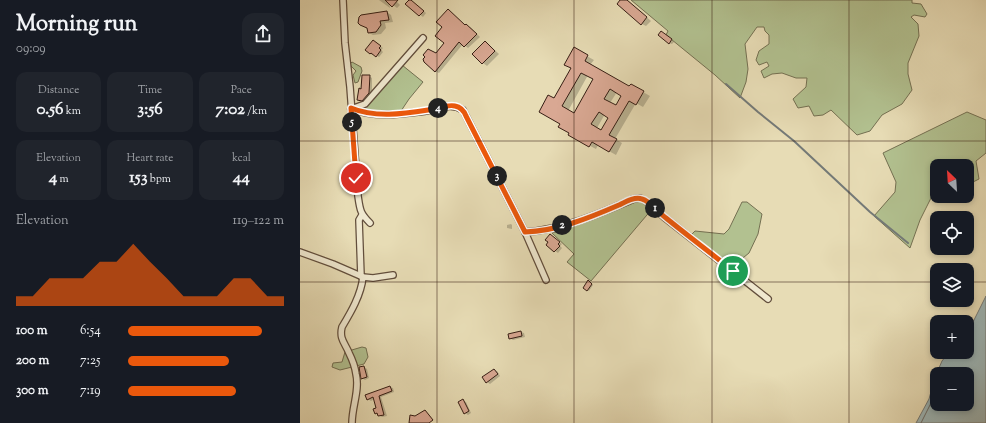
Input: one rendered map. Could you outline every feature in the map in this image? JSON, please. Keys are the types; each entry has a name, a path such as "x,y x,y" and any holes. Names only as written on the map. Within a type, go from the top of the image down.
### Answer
{"street":[{"path":"343,0 357,190 362,215 370,223"},
{"path":"351,108 365,104 423,38"},
{"path":"351,108 372,114 389,114 452,106 456,106 463,110 525,232 546,280"},
{"path":"525,232 540,231 575,222 633,199 640,198 646,201 664,217 768,299"},
{"path":"352,423 352,413 358,386 356,374 341,332 363,284 359,220 362,215"},
{"path":"300,252 333,264 362,277 374,278 393,275"}],"green space":[{"path":"631,0 912,0 912,3 921,4 927,14 925,17 914,15 911,17 918,24 919,36 908,63 908,74 912,90 902,104 882,115 870,131 857,135 831,110 823,115 814,116 809,106 798,108 793,99 806,87 807,78 796,78 782,73 772,74 764,78 761,71 769,66 767,62 759,65 756,60 759,51 769,44 769,35 765,31 764,27 757,27 745,44 748,69 746,82 740,98 715,75 666,35 668,31"},
{"path":"352,62 361,67 362,71 358,82 355,83 353,75 356,71 350,64"},
{"path":"402,65 423,82 401,111 361,111 359,109"},
{"path":"967,112 986,120 986,153 976,161 979,179 974,182 974,159 930,159 930,200 920,220 910,248 874,216 895,192 896,182 883,153"},
{"path":"641,200 652,209 591,281 567,262 574,254 552,233 592,220"},
{"path":"742,202 747,202 762,214 758,234 749,253 733,266 691,235 695,231 724,234 729,229"},
{"path":"362,347 366,348 368,357 364,364 340,370 332,367 333,363 342,362 345,352"}],"water":[{"path":"986,296 986,423 916,423 930,395 930,411 974,411 974,367 939,367 944,359 974,359 974,320"}],"building":[{"path":"385,0 398,0 392,7"},
{"path":"409,0 424,11 419,16 405,4"},
{"path":"620,0 627,0 647,17 641,25 617,4"},
{"path":"448,9 477,34 464,47 459,42 435,72 424,62 423,59 425,57 423,55 428,49 436,53 444,43 435,36 442,27 436,22"},
{"path":"387,11 389,20 380,21 381,25 376,32 368,33 367,28 358,23 361,15"},
{"path":"661,31 672,39 669,44 658,35"},
{"path":"373,40 381,46 379,48 381,50 376,57 365,50"},
{"path":"485,41 495,51 482,64 472,54"},
{"path":"574,47 588,55 585,61 629,86 631,84 644,91 636,105 629,101 609,135 617,139 609,152 592,142 589,147 568,135 569,133 558,127 560,124 539,112 548,95 554,98 571,68 564,65","holes":["581,73 593,79 574,113 562,106","610,89 621,96 616,105 604,99","599,112 608,118 601,130 591,124"]},
{"path":"362,75 370,75 369,93 362,101 357,100 359,88 361,89"},
{"path":"550,234 560,242 558,244 560,246 554,252 546,245 548,242 545,240"},
{"path":"588,280 592,284 587,291 583,288"},
{"path":"521,331 522,336 509,339 508,334"},
{"path":"364,366 367,377 361,379 359,367"},
{"path":"494,369 498,374 486,383 482,377"},
{"path":"390,386 392,391 379,396 384,415 378,416 377,413 375,414 373,409 376,408 373,397 367,400 365,395"},
{"path":"463,399 469,411 464,414 458,402"},
{"path":"425,410 433,420 429,423 409,423 410,415 415,416"}],"waterway":[{"path":"726,84 794,141 870,212 908,243"}],"route":[{"path":"356,178 351,108 372,114 389,114 456,106 463,110 521,227 525,232 540,231 564,225 602,212 633,199 640,198 646,201 733,271"}]}
